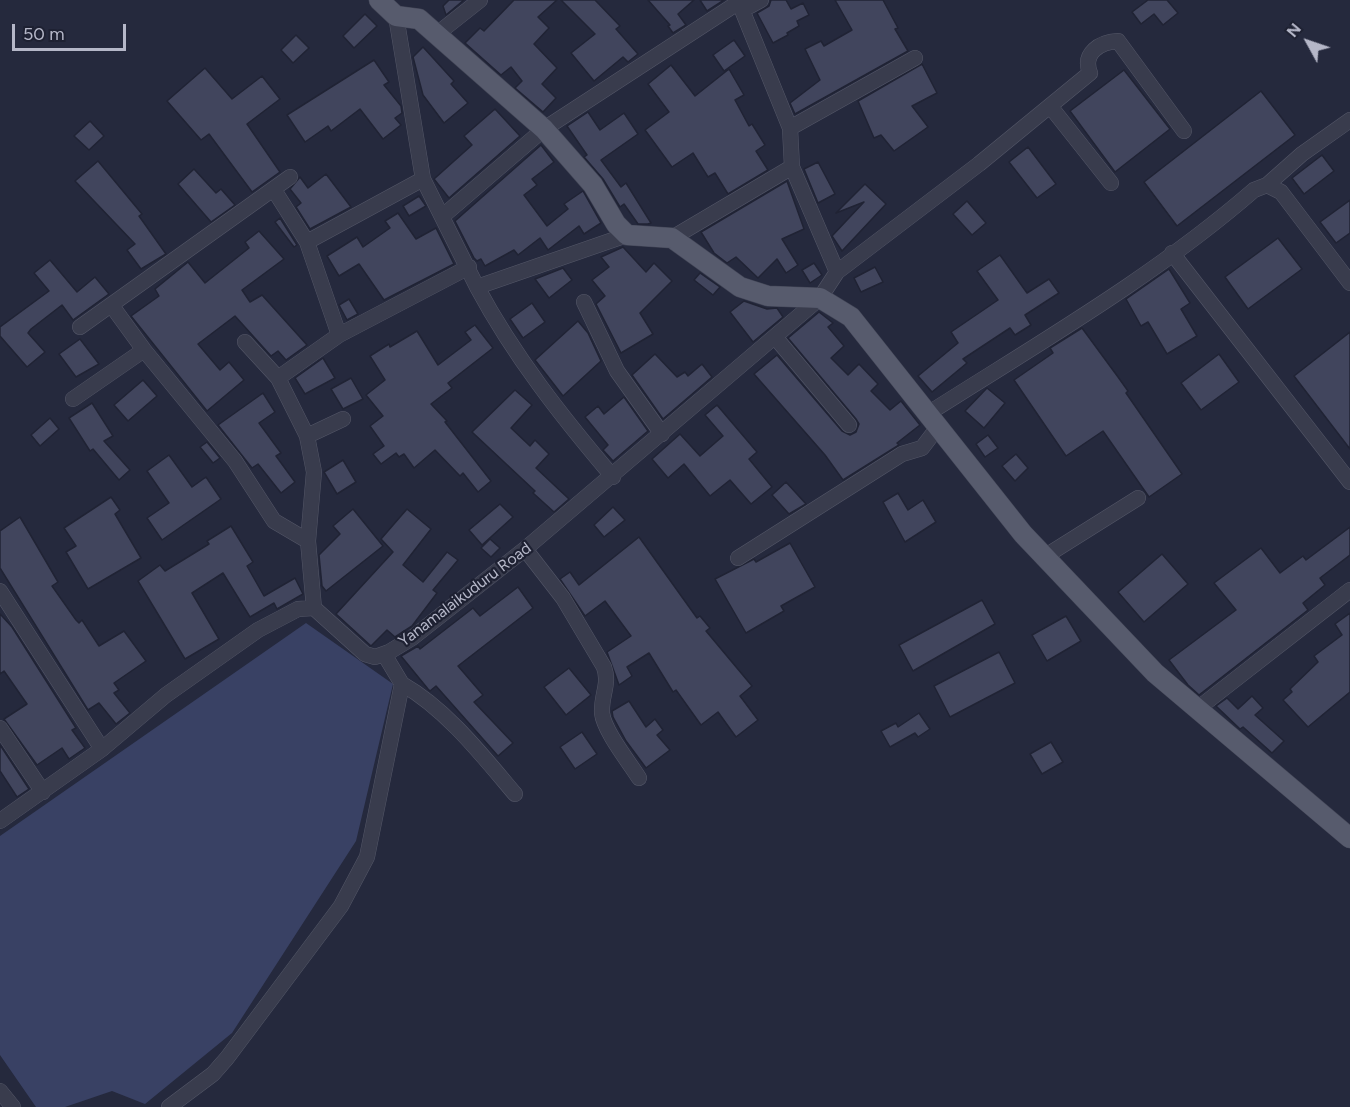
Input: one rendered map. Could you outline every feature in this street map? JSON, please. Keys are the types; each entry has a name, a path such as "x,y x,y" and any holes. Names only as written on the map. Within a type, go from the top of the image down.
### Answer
{"main road":[{"path":"379,0 396,16 419,19 544,129 593,185 616,224 627,235 672,238 740,287 768,296 820,298 851,317 1044,557 1155,673 1350,838"}],"street":[{"path":"437,34 480,0"},
{"path":"738,1 750,6 761,0"},
{"path":"738,1 790,128 792,167 837,272"},
{"path":"444,215 544,129 738,1"},
{"path":"396,16 423,179 444,215 477,287 502,333 575,433 613,477"},
{"name":"Yanamalaikuduru Road","path":"314,608 364,654 375,657 384,654 412,638 525,549 662,435 820,298 837,272 979,164 1090,73 1087,65 1089,56 1097,47 1106,42 1118,41 1184,131"},
{"path":"790,128 915,58"},
{"path":"1050,106 1111,183"},
{"path":"738,558 902,454 922,448 934,420 1172,253 1350,120"},
{"path":"672,238 792,167"},
{"path":"80,327 290,177"},
{"path":"307,242 423,179"},
{"path":"1267,184 1281,192 1350,283"},
{"path":"274,190 307,242 339,334"},
{"path":"477,287 627,235"},
{"path":"1172,253 1350,482"},
{"path":"278,378 339,334 469,267"},
{"path":"585,302 617,371 662,435"},
{"path":"112,306 144,350 235,461 274,522 308,541"},
{"path":"775,337 849,425"},
{"path":"0,821 102,748 166,695 258,630 298,609 314,608 308,541 314,472 307,436 278,378 245,342"},
{"path":"73,399 144,350"},
{"path":"307,436 344,419"},
{"path":"1044,557 1138,498"},
{"path":"525,549 563,598 604,667 608,678 603,699 604,720 639,778"},
{"path":"1196,710 1350,590"},
{"path":"0,591 102,748"},
{"path":"384,654 402,684 417,692 448,721 515,794"},
{"path":"169,1107 220,1066 341,906 367,857 402,684"},
{"path":"0,728 43,792"},
{"path":"0,1090 13,1107"}],"water":[{"path":"306,623 393,684 356,841 232,1033 145,1104 112,1091 65,1107 36,1107 0,1055 0,836"}],"building":[{"path":"449,0 464,0 446,15 443,6"},
{"path":"514,0 557,0 538,17 549,28 534,44 557,68 542,84 556,98 543,112 515,88 522,81 511,67 501,75 465,43 480,28 484,31"},
{"path":"561,0 595,0 620,26 616,29 638,54 628,62 623,57 594,81 571,53 595,34"},
{"path":"648,0 694,0 678,14 686,25 673,33 668,26 670,25"},
{"path":"700,0 724,0 707,11"},
{"path":"771,0 786,0 791,9 803,3 809,15 797,21 799,26 787,33 788,35 773,43 757,13 769,6"},
{"path":"835,0 883,0 898,28 895,29 908,51 795,114 790,103 820,80 805,49 821,41 824,46 852,30"},
{"path":"1148,0 1167,0 1178,13 1163,25 1154,14 1141,24 1132,12"},
{"path":"365,14 377,26 354,48 343,36"},
{"path":"296,35 309,48 293,63 281,50"},
{"path":"734,40 745,56 724,71 713,55"},
{"path":"423,47 454,81 451,84 468,103 444,123 423,95 413,57"},
{"path":"374,60 389,82 384,85 401,106 402,113 395,118 401,125 383,139 360,109 331,131 328,126 305,142 287,115"},
{"path":"922,64 937,93 912,106 928,127 894,151 881,135 874,138 858,101"},
{"path":"671,65 695,96 729,69 744,95 735,100 749,126 752,124 765,145 756,151 768,170 728,194 715,173 708,177 693,153 672,167 645,130 669,112 648,84"},
{"path":"205,68 232,99 262,76 280,99 247,124 280,172 252,192 209,134 201,140 167,101"},
{"path":"1124,70 1170,129 1115,172 1070,111"},
{"path":"1261,91 1295,135 1177,226 1144,182"},
{"path":"495,109 520,136 449,198 434,179 472,145 464,136"},
{"path":"588,112 600,130 624,113 638,134 601,160 621,187 626,183 651,223 638,224 624,204 620,207 603,179 584,157 587,155 567,126"},
{"path":"90,121 104,136 89,150 74,136"},
{"path":"541,145 554,162 532,179 537,185 524,195 547,226 568,209 564,204 583,191 601,223 584,234 579,226 548,250 540,238 518,255 514,250 485,266 481,259 477,261 474,258 455,221"},
{"path":"1028,147 1056,184 1037,198 1009,162"},
{"path":"1322,155 1334,171 1304,194 1292,178"},
{"path":"98,161 142,214 139,216 166,254 141,269 127,250 135,244 75,181"},
{"path":"818,162 835,194 818,203 804,169"},
{"path":"194,169 216,193 221,189 235,205 211,222 178,184"},
{"path":"326,174 351,207 310,229 296,207 301,203 290,189 300,177 308,188"},
{"path":"787,181 804,229 782,239 798,265 786,273 777,259 758,278 736,257 727,263 714,253 701,232"},
{"path":"865,184 886,204 842,251 832,236 864,202 836,213"},
{"path":"419,196 426,206 409,216 403,206"},
{"path":"1350,200 1350,233 1336,243 1320,222"},
{"path":"967,201 986,223 972,235 953,214"},
{"path":"398,213 416,239 436,228 454,264 384,300 359,264 339,276 327,256 357,237 363,247 390,228 385,221"},
{"path":"280,218 297,245 294,247 275,222"},
{"path":"259,231 284,259 242,290 250,302 262,295 307,345 286,360 278,351 271,356 235,316 198,344 220,370 229,362 244,380 207,411 131,316 159,296 155,289 188,262 205,283 249,248 245,242"},
{"path":"1278,238 1302,269 1248,309 1225,277"},
{"path":"623,247 646,272 654,263 672,281 640,313 653,334 621,353 596,304 605,296 592,280 609,267 601,257"},
{"path":"1000,255 1027,293 1049,279 1059,293 1025,315 1031,325 1015,335 1010,328 963,359 967,363 932,392 918,376 958,343 951,332 998,300 977,271"},
{"path":"50,260 77,292 95,277 109,294 73,320 62,305 31,329 28,333 45,352 27,367 0,336 0,327 49,291 34,273"},
{"path":"814,263 822,275 810,283 802,270"},
{"path":"875,267 883,282 861,292 854,278"},
{"path":"563,268 572,280 549,298 535,279"},
{"path":"1169,269 1190,303 1181,309 1197,336 1167,354 1148,322 1141,326 1126,299"},
{"path":"700,273 720,287 713,295 694,280"},
{"path":"349,299 358,314 347,320 339,305"},
{"path":"744,301 767,309 777,308 783,317 753,342 730,312"},
{"path":"532,303 545,322 523,338 510,319"},
{"path":"819,312 833,323 828,327 844,346 831,358 848,375 859,364 878,384 871,391 890,410 901,401 920,425 897,443 899,445 843,480 825,455 754,374 777,355 842,431 850,435 856,432 859,424 856,419 788,338"},
{"path":"578,321 588,333 601,361 563,396 535,360"},
{"path":"475,325 493,348 448,383 452,388 431,404 447,421 445,422 491,481 478,492 463,473 460,476 435,450 414,468 404,454 399,457 396,453 381,464 373,454 384,446 370,426 383,416 366,395 385,380 370,356 417,331 438,365 471,340 465,332"},
{"path":"1082,328 1128,391 1126,393 1182,474 1149,497 1103,431 1066,456 1014,380 1053,353 1050,348"},
{"path":"1350,332 1350,449 1294,376"},
{"path":"80,339 99,364 76,377 59,354"},
{"path":"655,354 677,377 685,372 688,376 702,364 712,377 663,419 632,375"},
{"path":"1219,354 1239,382 1201,410 1181,383"},
{"path":"323,358 335,378 305,394 295,378"},
{"path":"351,378 363,399 343,409 331,389"},
{"path":"143,380 157,396 128,421 114,405"},
{"path":"987,388 1005,403 984,428 965,411"},
{"path":"515,390 532,405 511,428 530,446 535,440 549,454 536,468 569,499 554,512 472,432"},
{"path":"263,393 275,412 259,423 281,453 276,456 295,482 281,493 258,464 252,468 218,425"},
{"path":"624,397 648,431 613,461 603,450 608,445 585,417 598,406 604,414"},
{"path":"92,403 113,436 104,441 130,470 119,480 93,449 90,451 69,418"},
{"path":"717,405 757,452 749,459 772,487 751,504 730,480 710,496 684,464 668,478 652,459 680,434 700,456 723,436 705,415"},
{"path":"50,418 59,429 40,446 31,435"},
{"path":"988,435 998,448 985,457 976,444"},
{"path":"207,442 220,458 213,463 200,447"},
{"path":"1016,454 1028,468 1015,481 1002,466"},
{"path":"169,455 192,487 206,477 221,499 162,540 147,518 169,503 147,471"},
{"path":"343,460 356,482 337,494 324,472"},
{"path":"786,482 806,504 789,514 772,495"},
{"path":"898,493 908,510 923,500 936,522 905,542 883,502"},
{"path":"111,497 120,510 115,514 141,558 88,589 66,552 76,546 64,528"},
{"path":"500,504 513,517 482,545 469,530"},
{"path":"613,507 625,520 604,537 594,525"},
{"path":"353,509 383,546 326,591 322,586 319,555 340,534 333,526"},
{"path":"407,509 431,529 403,565 423,582 447,552 458,560 433,590 437,593 412,626 395,637 387,630 371,646 336,614 393,552 381,539"},
{"path":"20,517 58,582 52,586 76,620 79,623 82,620 99,646 124,631 146,661 114,683 119,690 114,693 130,713 116,724 99,703 88,710 0,568 0,531"},
{"path":"231,526 253,562 247,566 264,596 295,578 303,594 277,609 274,603 250,617 223,573 192,593 219,639 185,659 138,581 160,565 165,571 209,544 207,541"},
{"path":"1350,527 1350,555 1320,578 1325,585 1303,603 1308,610 1199,695 1188,685 1169,660 1236,610 1214,583 1261,548 1280,573 1303,556 1306,560"},
{"path":"639,537 697,618 700,616 710,628 706,631 752,686 740,696 758,720 736,737 718,712 701,725 676,690 673,692 649,653 627,667 632,676 619,685 607,652 631,636 605,601 585,616 560,579 570,572 579,585"},
{"path":"490,539 500,548 491,557 481,548"},
{"path":"790,543 815,587 781,606 784,611 746,633 715,579 754,559 756,562"},
{"path":"1162,554 1188,584 1144,622 1118,592"},
{"path":"518,587 533,608 458,666 483,695 474,702 513,743 498,756 436,686 430,691 401,656 418,646 420,649 473,608 480,616"},
{"path":"982,600 995,624 913,671 899,645"},
{"path":"1350,613 1350,692 1308,727 1283,700 1292,692 1290,689 1318,662 1314,656 1342,635 1335,624"},
{"path":"0,614 12,627 76,728 72,730 85,748 69,759 62,748 37,765 4,719 27,704 4,671 0,674"},
{"path":"1066,616 1081,641 1047,661 1032,635"},
{"path":"999,652 1015,683 950,717 934,686"},
{"path":"569,668 591,695 566,715 544,687"},
{"path":"1252,696 1263,708 1255,715 1284,741 1272,753 1243,727 1240,729 1216,706 1227,698 1238,709"},
{"path":"629,701 646,727 655,719 663,730 657,735 670,750 646,768 626,741 613,717 612,711"},
{"path":"919,713 930,729 918,737 915,733 890,747 881,731 896,723 898,727"},
{"path":"582,732 597,754 575,769 560,747"},
{"path":"1051,742 1063,762 1042,774 1030,754"},
{"path":"0,745 29,789 17,797 0,771"}]}
